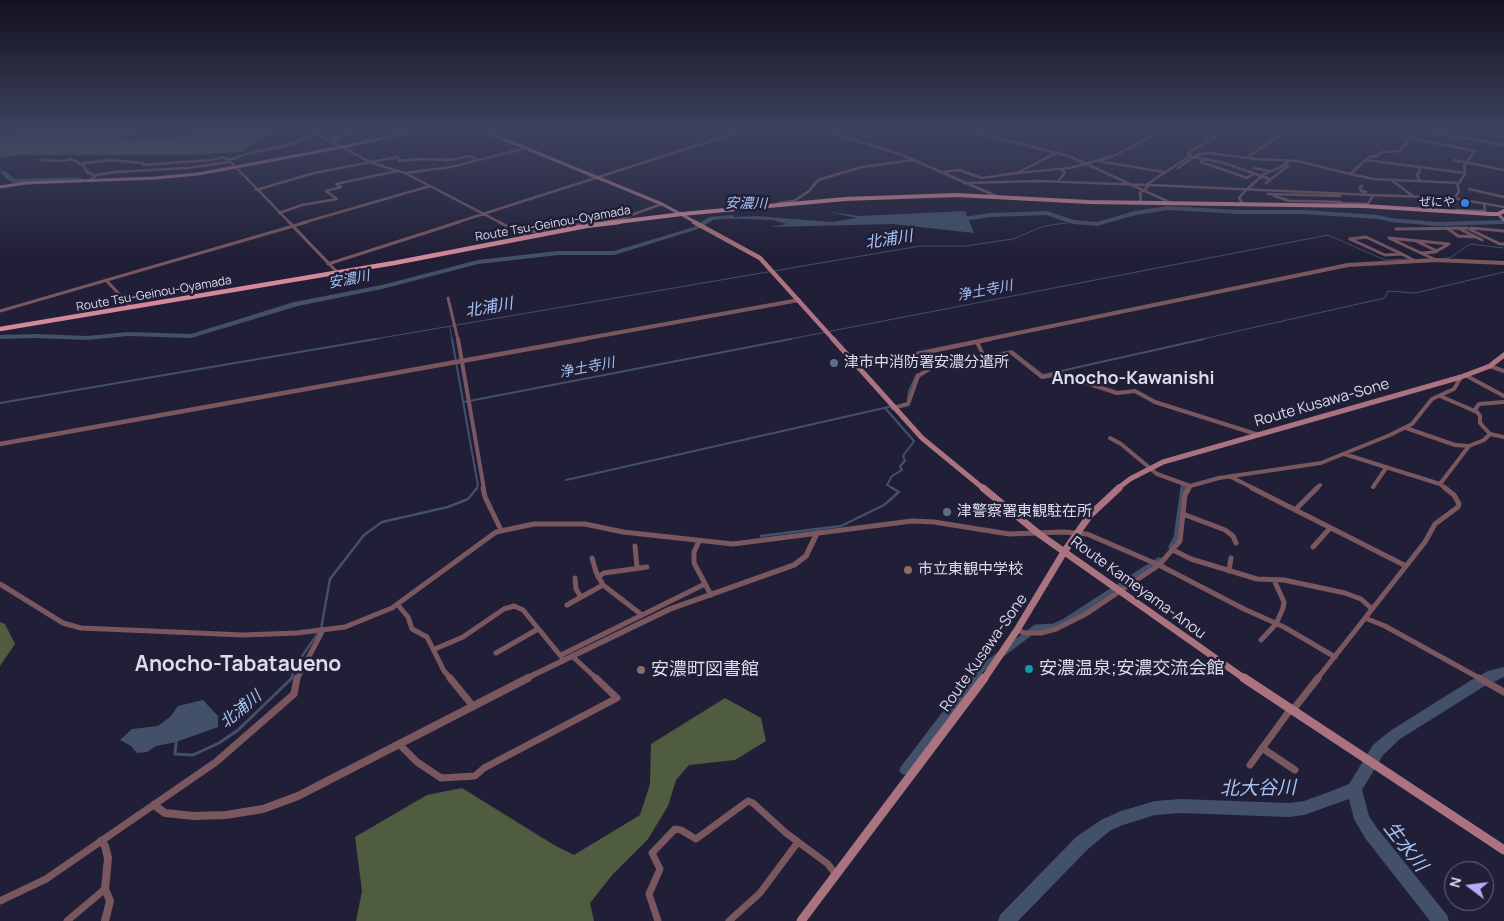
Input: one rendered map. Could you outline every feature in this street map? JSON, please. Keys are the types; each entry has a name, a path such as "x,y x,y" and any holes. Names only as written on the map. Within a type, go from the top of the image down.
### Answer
{"main road":[{"path":"0,187 18,183 170,177 189,174"},
{"name":"Route Kameyama-Anou","path":"591,174 662,204 760,258 774,271 922,438 1040,534 1118,592 1291,711 1504,850"},
{"name":"Route Tsu-Geinou-Oyamada","path":"0,329 337,272 586,226 777,205 907,195 996,196 1171,203 1339,204 1461,212 1501,217 1504,209"},
{"name":"Route Kusawa-Sone","path":"801,921 981,684 1017,630 1064,552 1090,515 1107,497 1130,479 1150,468 1183,455 1463,376 1490,366 1504,355"}],"street":[{"path":"90,174 94,177"},
{"path":"89,181 94,177 109,174"},
{"path":"241,174 337,272"},
{"path":"256,190 311,174"},
{"path":"279,213 302,205 336,199 326,191 341,187 336,184 381,174"},
{"path":"407,174 528,237"},
{"path":"328,264 607,174"},
{"path":"777,205 778,203 794,201 808,191 818,180 838,174"},
{"path":"944,174 996,196"},
{"path":"970,174 982,178 1010,174"},
{"path":"1058,182 1065,174"},
{"path":"1109,174 1171,203"},
{"path":"1141,202 1139,194 1163,174"},
{"path":"1149,185 1168,174"},
{"path":"1235,174 1247,178 1253,174 1270,179"},
{"path":"1243,204 1239,198 1266,174"},
{"path":"1266,182 1278,174"},
{"path":"1350,174 1374,179 1390,178 1457,183"},
{"path":"1417,174 1419,180"},
{"path":"1457,183 1464,174"},
{"path":"1390,178 1414,196"},
{"path":"964,183 1018,180 1373,196"},
{"path":"1454,198 1459,191 1457,183"},
{"path":"0,311 430,186"},
{"path":"1362,186 1360,187 1361,191 1373,196"},
{"path":"1469,189 1504,197"},
{"path":"1263,190 1268,194 1290,201 1339,204 1369,203 1373,196"},
{"path":"1293,191 1306,202"},
{"path":"1268,194 1454,198 1504,209"},
{"path":"1330,196 1339,204"},
{"path":"523,233 623,218 662,204"},
{"path":"1461,212 1457,210 1485,210 1484,204"},
{"path":"1430,228 1437,234"},
{"path":"1447,228 1458,236 1475,237"},
{"path":"1456,228 1482,240"},
{"path":"1467,228 1504,244"},
{"path":"1396,229 1467,228 1504,231"},
{"path":"1402,254 1385,255 1350,239 1366,237 1402,254 1416,261"},
{"path":"1421,253 1438,251 1450,244 1389,238 1421,253 1436,260"},
{"path":"1413,239 1438,251"},
{"path":"858,366 1348,265 1436,260 1504,263"},
{"path":"106,280 131,307"},
{"path":"448,298 455,325 486,497 501,530"},
{"path":"0,444 799,300"},
{"path":"977,342 984,357"},
{"path":"892,406 908,404 918,376 938,364 1012,353 1042,377 1059,374 1117,394 1135,391 1155,402 1256,434"},
{"path":"1490,366 1504,371"},
{"path":"1017,630 1025,633 1041,633 1056,629 1086,614 1159,565 1180,541 1186,491 1190,486 1202,481 1310,466 1344,454 1406,428 1416,420 1432,399 1454,389 1463,376 1504,396"},
{"path":"1440,396 1480,414 1480,423 1490,434 1504,437"},
{"path":"1474,411 1479,404 1504,402"},
{"path":"1406,428 1450,444 1469,446 1484,440 1490,434"},
{"path":"1110,438 1121,444 1157,474 1190,486"},
{"path":"1440,484 1469,446"},
{"path":"1250,765 1425,542 1437,522 1458,507 1458,500 1454,494 1440,484 1344,454"},
{"path":"1373,487 1386,468"},
{"path":"1229,477 1406,566"},
{"path":"1295,510 1320,484"},
{"path":"1183,514 1225,530 1230,533 1236,543"},
{"path":"0,584 63,623 86,629 243,635 321,630 345,627 358,623 398,605 448,566 501,530 534,524 585,524 622,532 733,544 912,521 933,522 1009,534 1078,532 1093,537 1159,565 1276,624 1335,657"},
{"path":"1313,547 1330,528"},
{"path":"562,657 572,656 670,609 788,568 800,562 808,553 817,533"},
{"path":"699,540 694,552 694,562 711,595"},
{"path":"635,546 637,567"},
{"path":"1173,550 1191,559 1257,579 1289,581 1346,593 1361,599 1372,609"},
{"path":"592,558 603,585 642,615"},
{"path":"1229,571 1231,558"},
{"path":"598,576 637,567 647,567"},
{"path":"575,578 576,589 581,597"},
{"path":"1261,640 1276,624 1284,603 1274,580"},
{"path":"154,805 164,813 194,816 226,816 263,809 298,796 642,615 705,584"},
{"path":"567,605 603,585"},
{"path":"398,605 408,617 412,629 427,637 444,671 472,705"},
{"path":"434,649 463,636 504,609 514,606 523,610 562,657"},
{"path":"1366,618 1385,626 1504,692"},
{"path":"496,653 538,629"},
{"path":"0,901 46,879 216,762 294,694 298,675 321,630"},
{"path":"400,743 417,762 440,778 475,776 484,768 617,698 572,656"},
{"path":"1262,748 1295,770"},
{"path":"658,921 649,894 660,869 653,858 652,852 675,830 681,830 696,840 748,801 754,803 798,842 828,864 836,875"},
{"path":"102,841 108,858 105,889 110,905 105,921"},
{"path":"729,921 760,893 798,842"},
{"path":"67,921 105,889"}],"green space":[{"path":"0,622 5,624 15,644 0,666"},
{"path":"725,698 761,718 766,741 735,760 689,765 676,780 668,806 648,839 613,874 590,903 594,921 356,921 362,891 355,837 427,795 462,788 554,845 574,855 640,815 650,784 651,744"}],"water":[{"path":"825,211 859,216 965,211 974,233 893,224 770,227 787,224 772,220 715,218 756,216 832,222 857,218"},
{"path":"203,700 218,716 218,727 176,742 156,746 147,752 137,753 131,746 120,740 132,729 158,726 171,716 178,706"}],"waterway":[{"path":"5,174 15,181 80,179"},
{"name":"安濃川","path":"956,220 991,215 1047,213 1073,222 1097,224 1135,213 1168,208 1238,212 1304,212 1378,217 1437,224 1504,222"},
{"name":"安濃川","path":"0,337 87,338 128,334 191,336 297,304 382,287 478,262 558,253 614,253 696,228 711,218 732,217"},
{"name":"北浦川","path":"369,340 920,246 965,246 1013,239 1044,226 1073,222"},
{"name":"浄土寺川","path":"785,340 1328,235 1385,260 1410,259"},
{"name":"浄土寺川","path":"1442,259 1451,257 1470,244 1504,248"},
{"path":"1198,340 1385,298 1388,291 1415,293 1504,272"},
{"name":"北浦川","path":"450,328 452,340"},
{"path":"0,403 376,339"},
{"name":"北浦川","path":"452,339 478,486 476,489"},
{"name":"浄土寺川","path":"464,402 791,339"},
{"path":"978,357 1012,351 1043,375 1204,339"},
{"path":"908,400 909,391 917,374"},
{"path":"566,480 893,406"},
{"path":"885,408 914,441 903,456 905,461 900,466 902,470 892,476 887,485 894,489"},
{"path":"1183,489 1184,485"},
{"name":"北浦川","path":"321,629 330,579 364,535 382,522 448,507 468,499 477,488"},
{"path":"761,536 841,526 884,505 899,492 892,488"},
{"path":"1172,547 1177,538 1184,488"},
{"path":"973,679 981,669 1036,628 1054,627 1065,622 1159,561"},
{"name":"北浦川","path":"291,679 296,665 318,633"},
{"name":"北大谷川","path":"1354,789 1378,750 1395,735 1478,683 1493,675 1504,672"},
{"path":"904,770 974,678"},
{"name":"北浦川","path":"176,742 175,754 193,755 219,743 238,730 291,679"},
{"name":"北大谷川","path":"1006,921 1082,843 1106,825 1121,818 1155,808 1181,806 1289,810 1304,808 1354,789"},
{"name":"生水川","path":"1354,789 1362,819 1371,833 1441,921"}],"place":[{"name":"ぜにや","path":"1465,203"},
{"name":"津市中消防署安濃分遣所","path":"834,363"},
{"name":"津警察署東観駐在所","path":"947,512"},
{"name":"市立東観中学校","path":"908,570"},
{"name":"安濃温泉;安濃交流会館","path":"1029,669"},
{"name":"安濃町図書館","path":"641,670"}],"district":[{"name":"Anocho-Kawanishi","path":"1133,379"},
{"name":"Anocho-Tabataueno","path":"238,665"}]}
